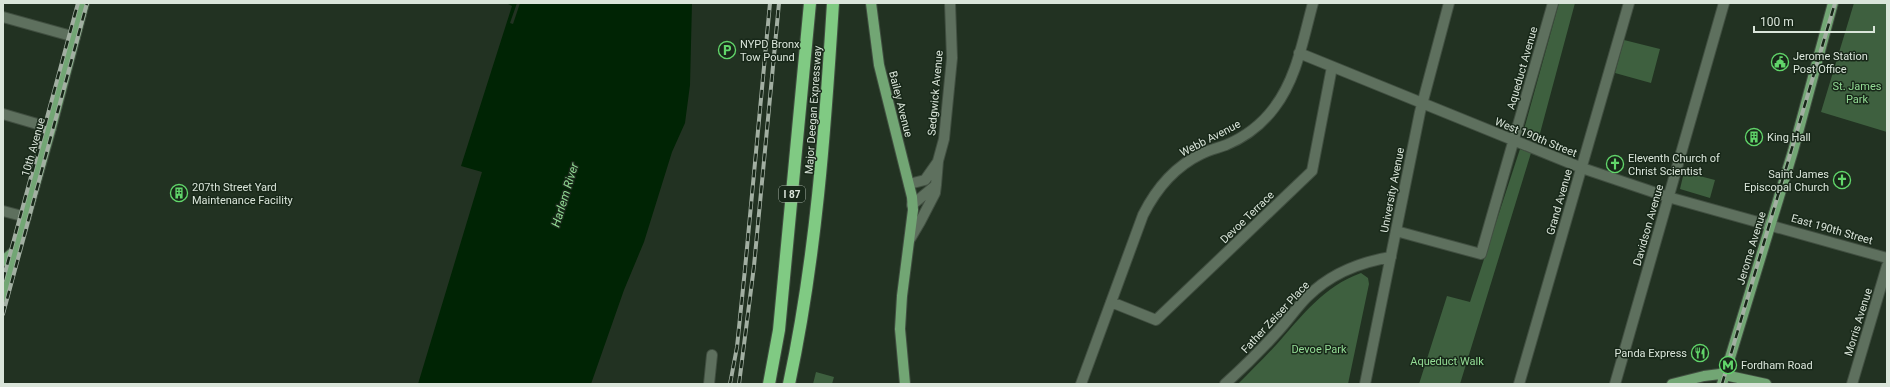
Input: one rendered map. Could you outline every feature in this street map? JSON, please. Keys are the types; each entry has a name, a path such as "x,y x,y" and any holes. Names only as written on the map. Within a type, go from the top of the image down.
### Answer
{"highway":[{"name":"Major Deegan Expressway","path":"769,384 780,315 810,3"},
{"name":"Major Deegan Expressway","path":"789,384 806,300 818,214 826,127 833,3"}],"main road":[{"name":"10th Avenue","path":"3,296 51,128 84,3"},
{"name":"Bailey Avenue","path":"871,3 879,66 909,184 913,207"},
{"name":"Jerome Avenue","path":"1724,379 1793,151 1833,3"},
{"name":"Sedgwick Avenue","path":"905,384 900,329 913,207"},
{"path":"3,261 17,249"},
{"path":"1672,384 1688,382 1710,375 1724,379 1766,384"}],"street":[{"name":"Sedgwick Avenue","path":"910,240 935,192 938,161 944,139 952,58 950,3"},
{"name":"Webb Avenue","path":"1081,384 1143,215 1158,189 1167,179 1188,162 1200,154 1237,140 1263,120 1274,109 1289,84 1313,3"},
{"name":"University Avenue","path":"1365,384 1422,103 1449,3"},
{"name":"Aqueduct Avenue","path":"1396,231 1481,254 1554,3"},
{"name":"Grand Avenue","path":"1519,384 1629,3"},
{"name":"Davidson Avenue","path":"1615,384 1724,3"},
{"path":"3,17 75,37"},
{"name":"West 190th Street","path":"1299,53 1582,168 1668,197 1771,224"},
{"name":"Devoe Terrace","path":"1111,302 1156,320 1312,170 1332,67"},
{"path":"3,114 51,128"},
{"name":"Sedgwick Avenue","path":"909,184 925,180 938,161"},
{"path":"913,207 936,185"},
{"path":"3,211 26,217"},
{"name":"East 190th Street","path":"1771,224 1887,258"},
{"name":"Father Zeiser Place","path":"1225,384 1262,348 1299,306 1321,285 1347,270 1363,263 1391,257"},
{"name":"Morris Avenue","path":"1852,384 1887,266"},
{"path":"709,384 712,355"}],"green space":[{"path":"1559,3 1575,3 1539,137 1523,133"},
{"name":"St. James Park","path":"1854,3 1887,3 1887,132 1821,112"},
{"path":"1624,40 1660,49 1651,83 1615,73"},
{"name":"Aqueduct Walk","path":"1520,149 1531,153 1460,384 1419,384 1447,296 1470,302"},
{"path":"1684,172 1715,180 1710,198 1680,189"},
{"name":"Devoe Park","path":"1361,273 1368,278 1369,284 1348,384 1238,384 1314,303 1336,286"},
{"path":"816,372 834,377 832,384 813,384"}],"water":[{"name":"Harlem River","path":"506,3 692,3 690,85 685,123 672,152 644,242 624,290 591,384 418,384 482,172 461,166 512,6"}],"pier":[{"path":"517,3 520,3 513,24 510,23"}],"railway":[{"path":"3,280 78,3"},
{"path":"3,314 87,3"},
{"path":"730,384 737,347 770,3"},
{"path":"739,384 754,266 779,3"},
{"path":"1722,384 1835,3"}],"place":[{"name":"NYPD Bronx Tow Pound","path":"727,50"},
{"name":"Jerome Station Post Office","path":"1780,62"},
{"name":"King Hall","path":"1754,137"},
{"name":"Eleventh Church of Christ Scientist","path":"1615,164"},
{"name":"Saint James Episcopal Church","path":"1842,180"},
{"name":"207th Street Yard Maintenance Facility","path":"179,193"},
{"name":"Panda Express","path":"1700,353"},
{"name":"Fordham Road","path":"1728,365"}]}
